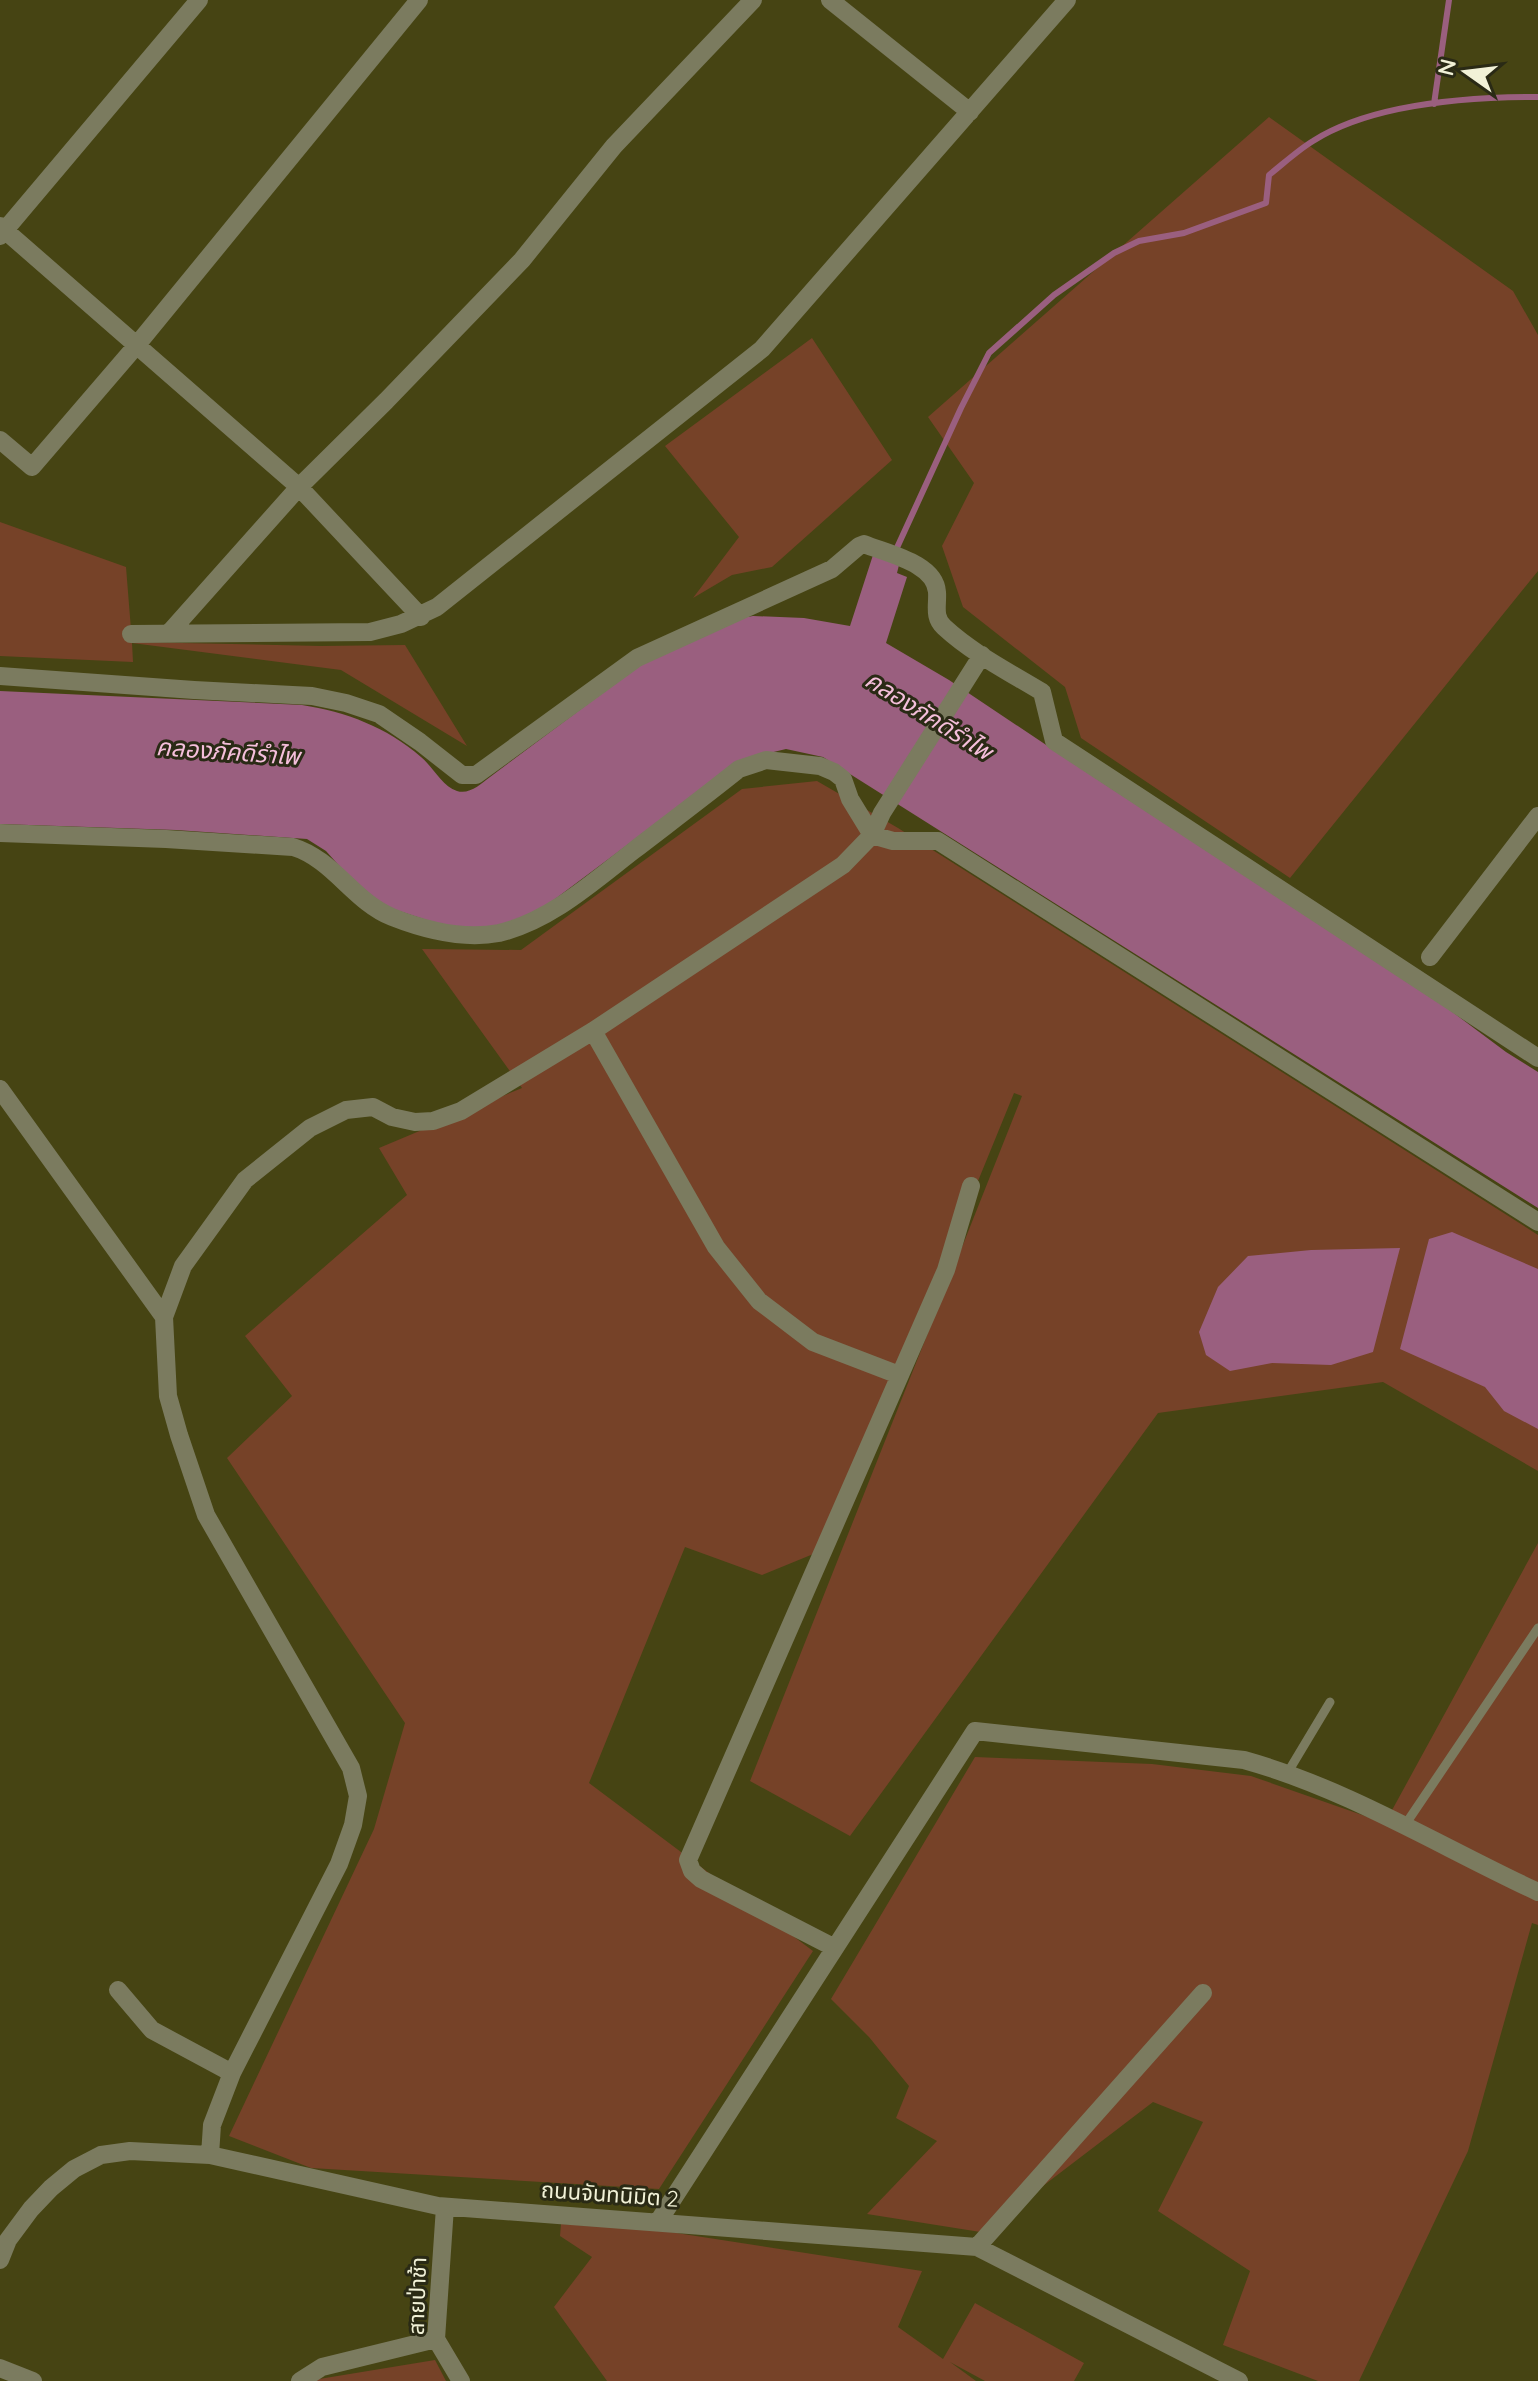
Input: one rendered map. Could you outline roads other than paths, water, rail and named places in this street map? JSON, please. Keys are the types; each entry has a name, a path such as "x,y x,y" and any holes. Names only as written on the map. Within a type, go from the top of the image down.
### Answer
{"street":[{"path":"199,0 2,231 299,487 421,617"},
{"path":"0,440 32,467 136,346 419,0"},
{"path":"169,633 299,487 522,260 614,146 753,0"},
{"path":"830,0 970,112"},
{"path":"131,634 370,632 421,617 437,607 762,349 1067,0"},
{"path":"0,676 335,700 379,714 462,775 476,775 637,658 832,569 862,544 925,568 937,589 936,611 943,626 982,655 1042,692 1054,741 1538,1058"},
{"path":"210,2155 212,2125 232,2073 339,1864 353,1825 358,1796 351,1768 206,1515 168,1396 164,1317 183,1266 245,1180 310,1128 346,1110 373,1107 392,1117 415,1122 433,1121 461,1111 593,1031 843,865 872,835 882,813 982,655"},
{"path":"0,833 293,847 319,859 387,915 437,932 467,935 498,933 535,921 611,868 739,769 766,760 820,766 839,775 872,835 893,841 938,841 1538,1222"},
{"path":"1430,957 1538,816"},
{"path":"593,1031 716,1247 759,1301 813,1342 899,1375"},
{"path":"0,1089 164,1317"},
{"path":"835,1948 701,1879 692,1871 688,1860 946,1270 971,1186"},
{"path":"658,2222 975,1731 1244,1760 1288,1772 1405,1825 1538,1892"},
{"path":"118,1990 152,2030 232,2073"},
{"path":"977,2247 1203,1993"},
{"name":"ถนนจันทนิมิต 2","path":"0,2260 4,2237 51,2188 74,2169 101,2155 130,2151 210,2155 445,2207 977,2247 1214,2376 1239,2381"},
{"name":"สายป่าช้า","path":"445,2207 436,2339 461,2381"},
{"path":"300,2381 322,2367 436,2339"},
{"path":"0,2368 33,2381"}],"lane":[{"path":"1405,1825 1538,1628"},
{"path":"1288,1772 1330,1702"}],"water":[{"name":"คลองภัคดีรำไพ","path":"873,555 899,565 897,573 907,577 886,643 949,680 1106,785 1368,949 1506,1052 1538,1072 1538,1208 823,757 786,749 749,758 547,905 510,923 483,928 454,929 381,905 350,878 326,851 307,839 176,830 0,824 0,691 318,708 380,729 408,746 447,785 457,791 466,791 483,783 644,662 725,621 753,616 804,618 850,626"},
{"path":"1452,1232 1538,1269 1538,1429 1504,1411 1485,1387 1400,1349 1429,1239"},
{"path":"1400,1248 1373,1352 1331,1365 1272,1363 1230,1371 1206,1355 1199,1332 1218,1287 1248,1256 1311,1250"}],"waterway":[{"path":"1434,104 1449,0"},
{"path":"895,552 989,353 1054,295 1114,253 1139,241 1184,233 1266,203 1269,175 1307,145 1337,128 1392,110 1422,105 1538,97"}]}
